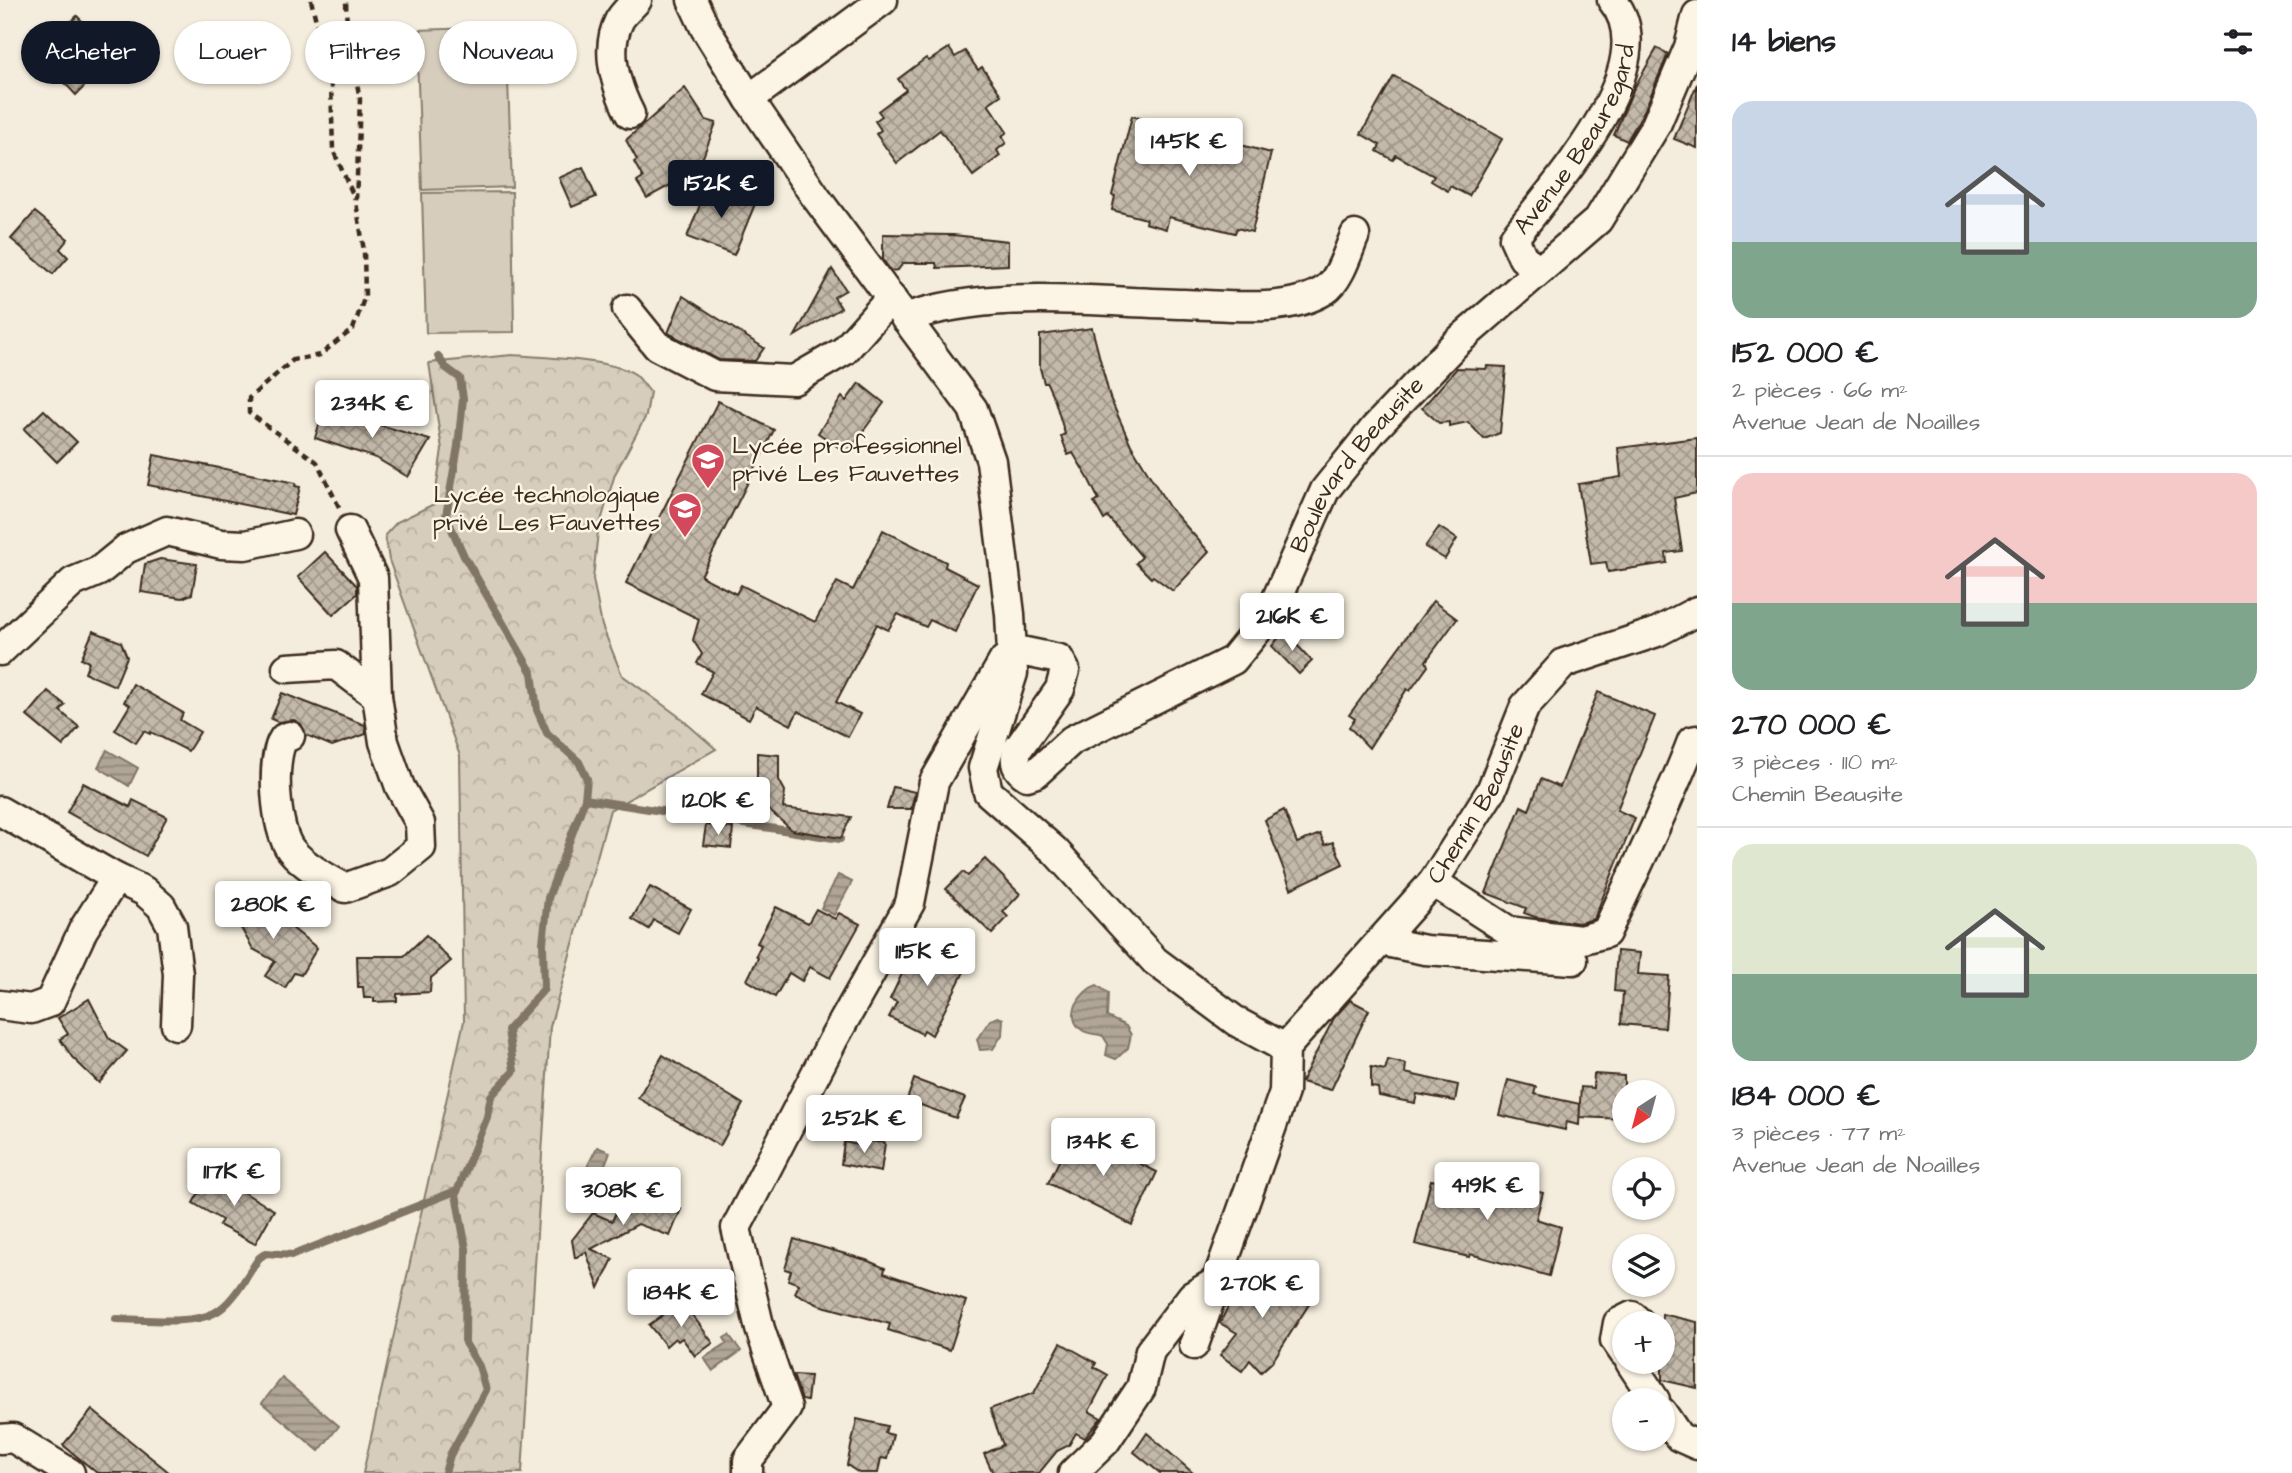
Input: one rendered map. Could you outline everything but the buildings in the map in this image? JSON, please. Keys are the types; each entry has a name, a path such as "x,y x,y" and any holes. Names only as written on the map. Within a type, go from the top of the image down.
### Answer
{"street":[{"path":"630,114 616,85 614,47 619,21 637,0"},
{"path":"692,0 705,28 749,99 815,197 973,409 992,461 1013,673 983,768 988,792 1017,821 1055,851 1155,961 1237,1022 1285,1048 1284,1092 1194,1345"},
{"path":"749,99 883,0"},
{"name":"Avenue Beauregard","path":"1539,269 1523,258 1514,238 1596,128 1623,73 1626,35 1612,0"},
{"name":"Boulevard Beausite","path":"1011,649 1059,659 1065,670 1060,689 1017,750 1015,760 1018,770 1027,776 1036,774 1072,740 1233,660 1269,615 1325,490 1374,429 1456,343 1598,220 1656,125 1693,49 1697,15"},
{"path":"627,310 657,346 715,376 794,380 844,351 898,308 1007,300 1230,306 1301,302 1328,288 1355,234"},
{"path":"290,736 284,738 279,746 277,772 278,811 290,849 321,874 345,888 390,873 421,847 419,823 400,787 384,742 377,696 373,578 350,530"},
{"path":"0,651 73,582 99,571 126,549 167,531 221,544 245,545 295,534"},
{"name":"Chemin Beausite","path":"1285,1048 1433,882 1491,791 1525,706 1564,663 1657,632 1697,611"},
{"path":"748,1473 748,1460 787,1408 760,1329 736,1228 833,1040 910,903 934,782 1011,649"},
{"path":"287,668 336,664 377,696"},
{"path":"1433,882 1509,931 1580,940 1606,933 1654,827 1668,806 1692,741 1697,740"},
{"path":"0,811 116,878 144,891 161,906 172,926 178,974 176,1025"},
{"path":"0,1005 31,1009 50,1002 83,930 116,878"},
{"path":"1381,941 1425,950 1573,960"},
{"path":"1073,1473 1105,1441 1141,1388 1150,1351 1192,1296 1219,1280"},
{"path":"1675,1431 1679,1437 1697,1445"},
{"path":"0,1439 13,1438 70,1473"}],"path":[{"path":"311,0 331,83 333,150 356,202"},
{"path":"346,0 347,33 360,99 356,202 364,251 365,296 353,329 320,355 293,360 249,398 249,413 317,462 350,530"}],"green space":[{"path":"439,29 439,84 508,84 512,187 422,190 418,84 425,84 425,30"},
{"path":"512,192 514,332 426,333 422,193"},
{"path":"512,355 577,360 612,366 636,375 650,392 646,416 615,474 598,531 593,579 602,626 622,675 677,715 716,749 610,810 550,1027 522,1473 363,1473 464,1021 460,756 389,560 385,535 397,522 434,504 442,449 429,363"}],"shaded area":[{"path":"107,750 138,768 129,786 98,767"},
{"path":"838,875 852,882 834,915 821,908"},
{"path":"1097,985 1108,993 1107,1017 1126,1026 1131,1035 1128,1048 1116,1059 1106,1055 1108,1044 1103,1036 1082,1030 1074,1018 1076,1004 1080,998"},
{"path":"998,1017 1003,1019 1002,1035 993,1049 980,1050 977,1039 990,1020"},
{"path":"597,1147 610,1152 604,1167 605,1191 585,1184 588,1165"},
{"path":"729,1335 741,1351 713,1371 704,1358 727,1343 724,1338"},
{"path":"282,1378 339,1426 319,1451 262,1403"}],"waterway":[{"path":"438,356 445,367 460,378 463,399 446,516 464,556 532,673 537,710 547,733 579,762 587,779 585,799 548,898 543,943 544,989 508,1030 514,1071 491,1096 487,1117 456,1194 466,1249 465,1343 479,1366 486,1390 450,1455 445,1473"},
{"path":"585,799 840,839"},
{"path":"116,1319 180,1320 205,1317 227,1303 259,1258 266,1253 293,1255 453,1192 456,1194"}],"place":[{"name":"Lycée professionnel privé Les Fauvettes","path":"708,490"},
{"name":"Lycée technologique privé Les Fauvettes","path":"685,539"}]}
